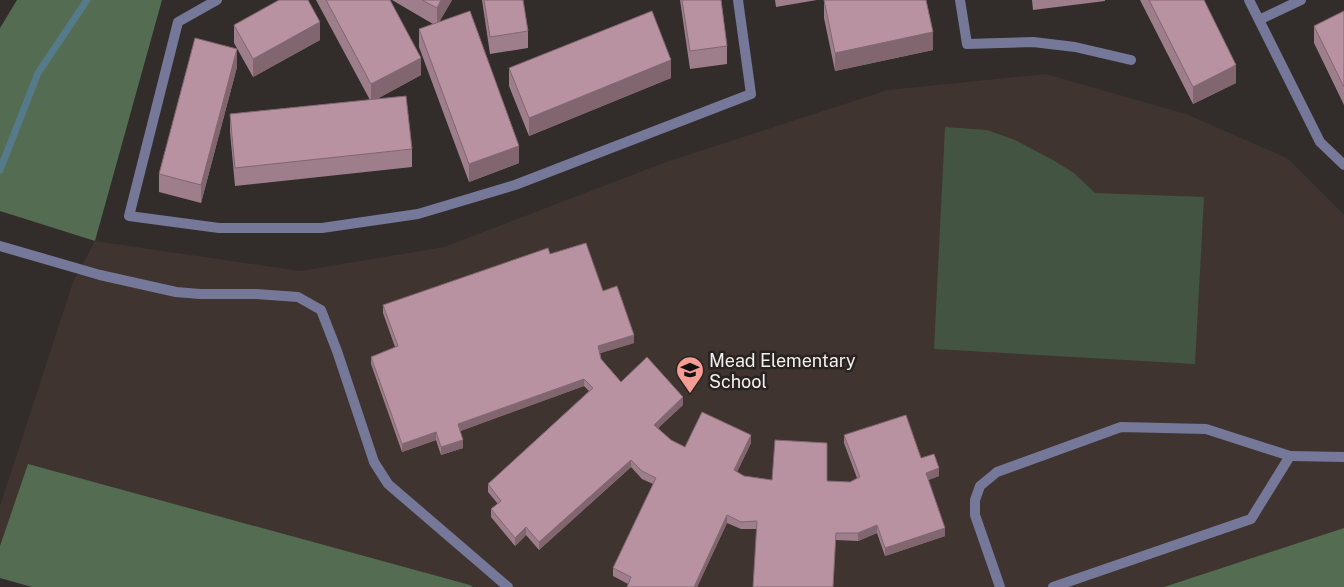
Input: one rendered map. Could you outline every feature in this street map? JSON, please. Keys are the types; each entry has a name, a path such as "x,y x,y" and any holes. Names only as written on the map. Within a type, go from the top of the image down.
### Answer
{"street":[{"path":"218,0 178,22 129,216 218,228 322,228 418,214 515,185 751,94 738,0"},
{"path":"960,0 967,44 1033,42 1075,47 1131,60"},
{"path":"1249,0 1320,142 1344,165"},
{"path":"1259,20 1301,0"},
{"path":"0,246 100,275 176,292 256,294 298,298 321,310 337,351 374,462 388,484 508,587"},
{"path":"1000,587 975,515 975,500 980,486 997,472 1121,427 1206,429 1290,456 1344,457"},
{"path":"1053,587 1251,519 1290,456"}],"shaded area":[{"name":"Mead Elementary School","path":"1046,74 1186,114 1287,158 1344,215 1344,556 1254,587 32,587 0,578 0,506 73,282 95,241 300,271 444,247 666,162 888,90"}],"green space":[{"path":"17,0 162,0 95,241 0,211 0,28"},
{"path":"945,127 987,130 1015,140 1074,173 1095,193 1204,197 1195,364 934,349"},
{"path":"28,464 473,587 32,587 0,578 0,546"},
{"path":"1344,528 1344,587 1164,587"}],"building":[{"path":"279,0 308,0 320,22 253,59 234,25"},
{"path":"326,0 390,0 421,58 371,84"},
{"path":"422,0 441,0 437,8"},
{"path":"484,0 523,0 528,31 490,37"},
{"path":"682,0 721,0 727,46 690,51"},
{"path":"824,0 926,0 933,32 835,53"},
{"path":"1149,0 1204,0 1236,65 1193,87"},
{"path":"470,11 519,146 469,164 419,29"},
{"path":"652,11 671,60 529,118 509,68"},
{"path":"1344,11 1344,87 1314,26"},
{"path":"195,38 237,49 201,185 159,174"},
{"path":"406,96 412,149 235,168 230,114"},
{"path":"586,243 603,291 617,286 634,335 598,346 601,359 621,382 647,357 683,397 654,425 671,440 685,447 702,412 751,435 734,470 744,476 772,480 775,440 827,443 827,481 850,482 860,477 844,435 906,415 921,458 934,454 939,468 926,473 945,528 885,548 877,525 858,533 836,533 833,587 753,587 757,521 741,522 727,515 694,587 627,587 631,577 613,568 656,478 642,471 631,460 539,542 526,527 515,538 491,509 501,501 488,484 593,388 584,379 458,424 463,440 441,447 436,432 402,444 371,357 398,346 383,305 548,248 550,254"}],"waterway":[{"path":"0,170 38,73 87,0"}],"place":[{"name":"Mead Elementary School","path":"690,394"}]}
